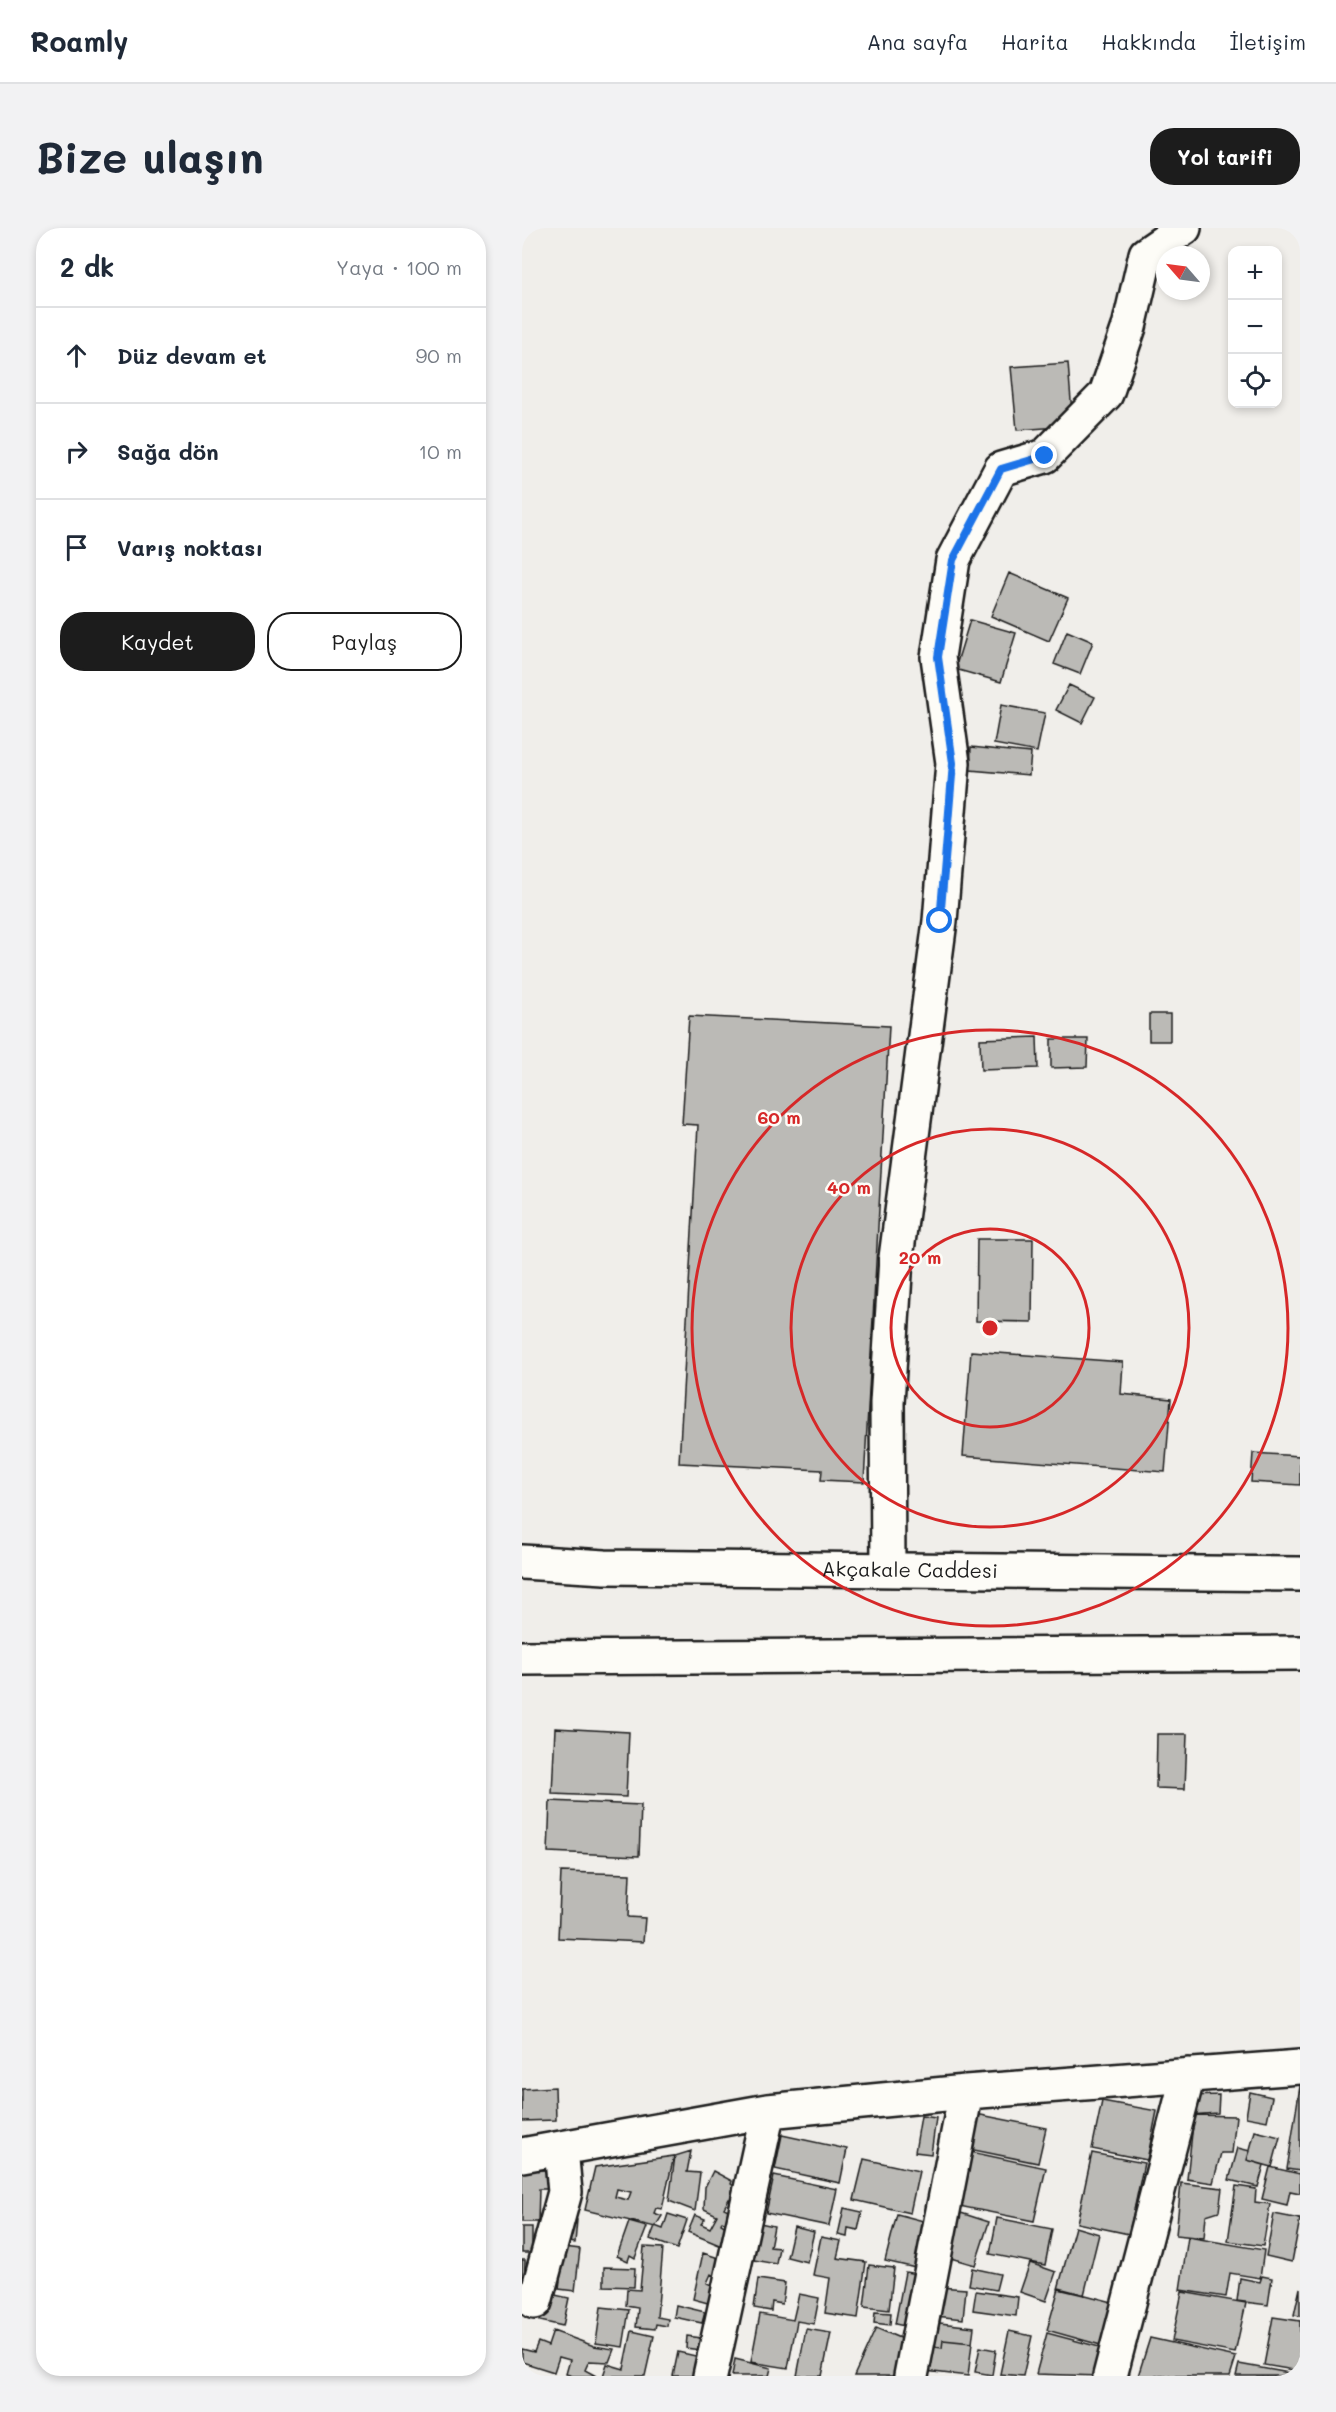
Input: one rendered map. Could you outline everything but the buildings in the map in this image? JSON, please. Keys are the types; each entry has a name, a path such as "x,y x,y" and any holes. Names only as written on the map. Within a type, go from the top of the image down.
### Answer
{"street":[{"path":"888,1569 887,1403 896,1258 940,921 953,763 938,657 953,560 1001,469 1045,456 1106,394 1129,327 1146,254 1184,228"},
{"name":"Akçakale Caddesi","path":"522,1562 604,1566 1300,1574"},
{"path":"522,1658 1300,1653"},
{"path":"522,2155 768,2111 966,2092 1300,2067"},
{"path":"1110,2376 1188,2075"},
{"path":"910,2376 966,2092"},
{"path":"710,2376 768,2111"},
{"path":"535,2302 565,2192 561,2149"}],"route":[{"path":"940,921 953,763 938,657 953,560 1001,469 1045,456"}]}
